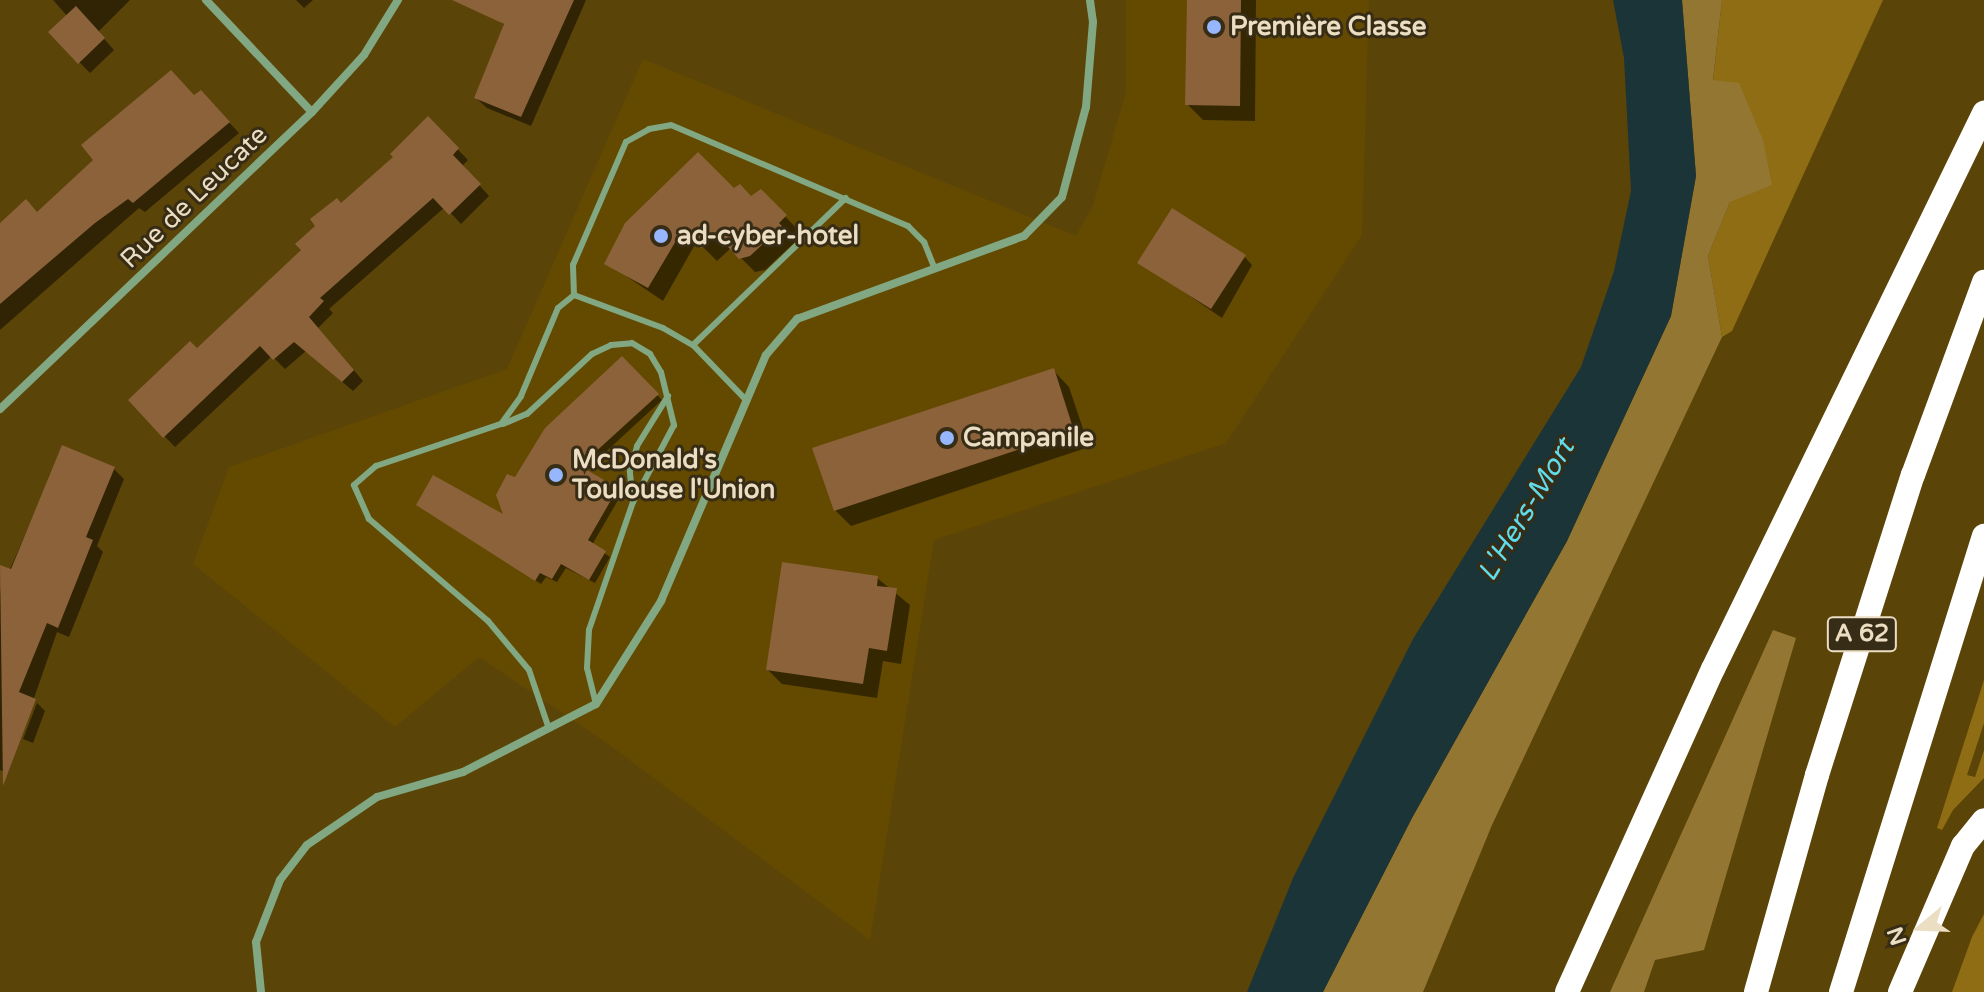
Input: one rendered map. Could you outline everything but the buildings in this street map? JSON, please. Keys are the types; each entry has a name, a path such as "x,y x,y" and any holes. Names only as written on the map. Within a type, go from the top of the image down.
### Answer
{"highway":[{"path":"1567,992 1720,655 1984,113"},
{"name":"A 62","path":"1756,992 1817,775 1913,475 1984,282"},
{"path":"1841,992 1984,536"},
{"path":"1900,992 1963,846 1984,820"}],"street":[{"path":"206,0 312,112"},
{"name":"Rue de Leucate","path":"0,409 312,112 364,55 398,0"},
{"path":"261,992 256,942 280,880 307,845 377,797 463,772 596,704 661,601 766,355 797,319 1024,236 1062,197 1086,107 1093,22 1090,0"}],"lane":[{"path":"574,295 573,265 626,142 649,129 671,125 908,226 924,242 934,267"},
{"path":"693,345 846,198"},
{"path":"574,295 663,328 693,345 747,401"},
{"path":"501,424 521,396 558,308 574,295"},
{"path":"548,726 520,659 488,621 369,519 354,485 376,466 527,414 592,354 611,345 632,343 650,354 668,396 674,425 633,502 589,630 587,668 596,704"},
{"path":"633,502 630,471 637,446 668,396"}],"shaded area":[{"path":"1126,0 1369,0 1362,235 1226,443 934,540 870,940 604,741 479,657 395,727 193,564 229,467 507,369 643,59 1076,236 1093,205 1126,92"},
{"path":"1682,0 1722,0 1713,80 1739,83 1763,140 1772,185 1730,202 1708,256 1722,337 1492,825 1423,992 1323,992 1412,818 1567,541 1671,316 1696,176"},
{"path":"1722,0 1883,0 1732,331 1722,337 1708,256 1730,202 1713,81"},
{"path":"1773,630 1796,638 1704,950 1655,960 1644,992 1610,992"},
{"path":"1984,680 1984,723 1967,775 1975,777 1984,750 1984,778 1953,810 1942,830 1937,828"},
{"path":"1984,914 1984,992 1952,992 1972,937"}],"water":[{"name":"L'Hers-Mort","path":"1613,0 1682,0 1696,176 1671,316 1567,541 1412,818 1323,992 1247,992 1293,878 1413,639 1581,367 1614,271 1631,191 1624,58"}],"place":[{"name":"Première Classe","path":"1214,27"},
{"name":"ad-cyber-hotel","path":"661,236"},
{"name":"Campanile","path":"947,438"},
{"name":"McDonald's Toulouse l'Union","path":"556,475"}]}
